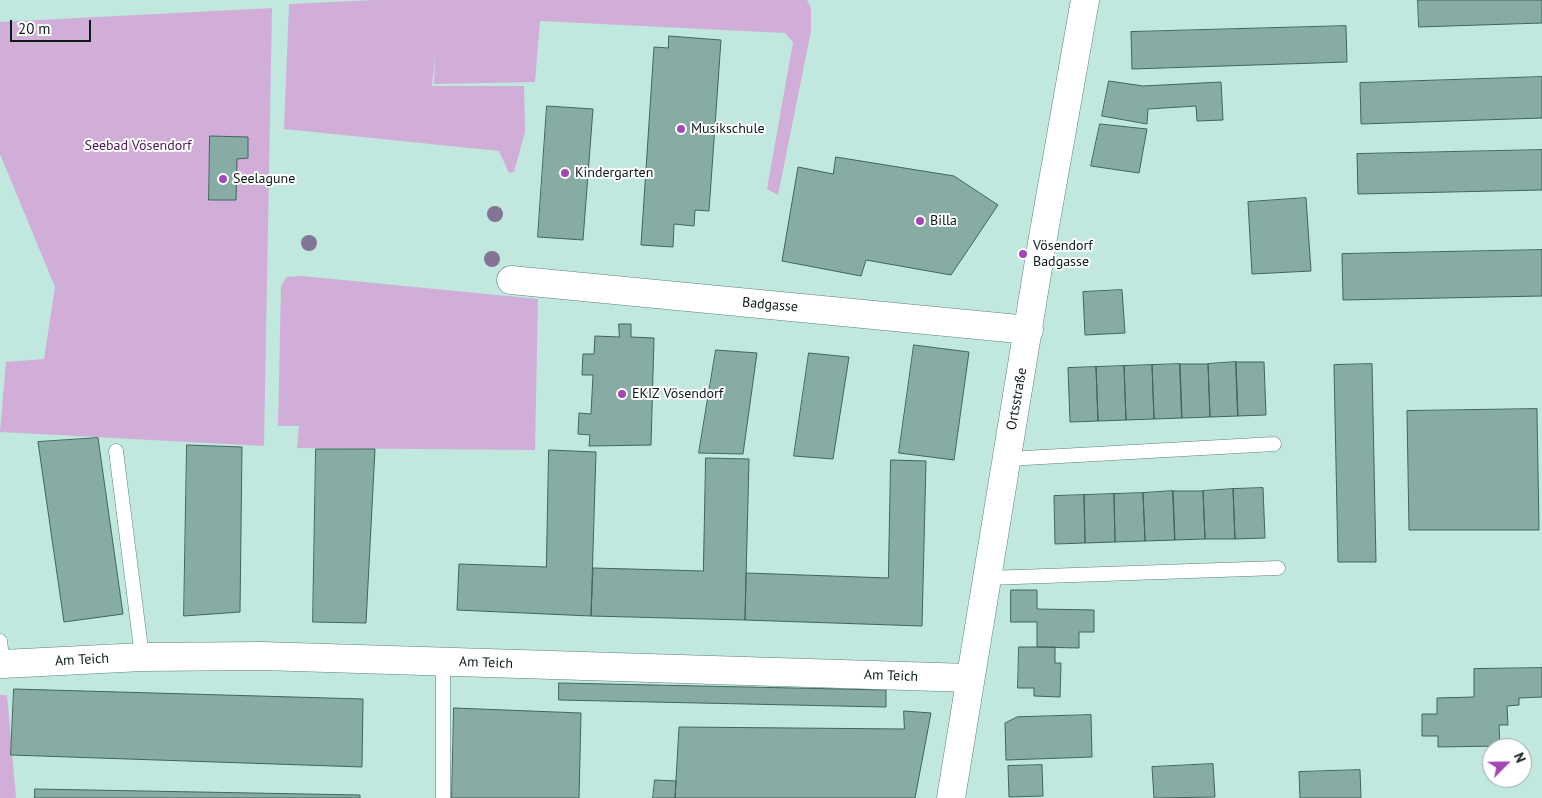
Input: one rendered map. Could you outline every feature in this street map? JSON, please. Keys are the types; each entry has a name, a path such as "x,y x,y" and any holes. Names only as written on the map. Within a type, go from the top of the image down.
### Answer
{"street":[{"name":"Ortsstraße","path":"951,798 1042,243 1085,0"},
{"name":"Badgasse","path":"511,280 1029,330"},
{"name":"Am Teich","path":"1,653 142,657 262,656 970,678"}],"lane":[{"path":"1007,459 1274,444"},
{"path":"116,451 142,657"},
{"path":"987,578 1278,568"},
{"path":"443,662 443,798"}],"green space":[{"path":"374,0 807,0 811,8 811,31 778,195 767,189 793,42 785,33 540,21 535,82 434,84 435,56 432,86 524,86 525,132 514,172 509,173 499,151 284,129 289,4"},
{"name":"Seebad Vösendorf","path":"272,8 264,446 0,432 6,362 44,359 55,287 0,154 0,22"},
{"path":"302,276 538,299 535,450 297,448 299,426 278,426 281,287 286,277"},
{"path":"0,695 7,695 16,798 0,798"}],"building":[{"path":"1418,0 1542,0 1542,23 1419,27"},
{"path":"1346,26 1347,62 1132,69 1131,32"},
{"name":"Musikschule","path":"669,36 721,40 709,211 695,210 694,226 674,224 673,247 641,245 654,47 668,48"},
{"path":"1542,77 1542,118 1361,124 1360,83"},
{"path":"1109,81 1143,86 1221,82 1223,120 1197,121 1196,106 1148,109 1147,124 1102,116"},
{"name":"Kindergarten","path":"547,106 593,109 583,240 538,237"},
{"path":"1100,124 1147,129 1139,173 1091,166"},
{"name":"Seelagune","path":"210,136 248,137 248,158 237,159 236,200 209,200"},
{"path":"1542,150 1542,190 1358,194 1357,154"},
{"path":"836,157 954,176 998,205 951,275 866,260 861,276 782,261 798,167 833,174"},
{"path":"1306,198 1311,271 1252,274 1248,202"},
{"path":"1542,250 1542,296 1343,300 1342,254"},
{"path":"1122,290 1125,333 1085,335 1083,292"},
{"name":"EKIZ Vösendorf","path":"619,324 631,324 631,337 654,338 651,445 589,446 590,435 578,434 579,413 591,414 593,375 582,375 583,354 594,354 595,336 619,337"},
{"path":"914,345 969,352 954,460 899,453"},
{"path":"716,350 757,353 743,454 699,453"},
{"path":"809,353 849,357 833,459 794,456"},
{"path":"1236,362 1264,362 1266,415 1238,416"},
{"path":"1236,362 1238,416 1210,417 1208,364"},
{"path":"1180,364 1208,364 1210,417 1182,418"},
{"path":"1180,364 1182,418 1154,419 1152,365"},
{"path":"1372,364 1376,562 1338,562 1334,365"},
{"path":"1152,365 1154,419 1126,420 1124,366"},
{"path":"1124,366 1126,420 1098,421 1096,367"},
{"path":"1096,367 1098,421 1070,422 1068,368"},
{"path":"1537,409 1539,530 1409,530 1407,411"},
{"path":"98,438 123,614 64,622 38,442"},
{"path":"187,445 242,447 240,612 184,616"},
{"path":"316,449 375,449 366,623 313,622"},
{"path":"549,450 596,452 591,616 457,610 459,564 546,567"},
{"path":"706,458 749,459 745,620 591,616 593,568 703,571"},
{"path":"891,460 926,461 922,626 745,620 746,573 888,578"},
{"path":"1263,488 1265,538 1235,539 1233,489"},
{"path":"1233,489 1235,539 1205,539 1203,491"},
{"path":"1173,491 1175,540 1145,541 1143,493"},
{"path":"1173,491 1203,491 1205,539 1175,540"},
{"path":"1143,493 1145,541 1115,542 1114,494"},
{"path":"1114,494 1115,542 1085,543 1084,495"},
{"path":"1084,495 1085,543 1055,544 1054,496"},
{"path":"1011,590 1037,590 1037,609 1094,610 1094,632 1079,632 1079,648 1037,647 1037,622 1011,622"},
{"path":"1019,647 1055,647 1055,663 1061,663 1060,697 1034,696 1034,688 1018,688"},
{"path":"1542,668 1542,697 1519,698 1519,705 1507,706 1508,725 1499,725 1500,738 1482,738 1482,746 1438,747 1438,736 1422,736 1422,714 1437,714 1437,698 1474,697 1474,669"},
{"path":"559,683 886,690 886,707 559,700"},
{"path":"14,689 363,699 362,767 11,755"},
{"path":"454,708 581,713 579,798 452,798"},
{"path":"904,711 931,713 915,798 675,798 679,727 904,729"},
{"path":"1091,715 1092,757 1006,760 1005,723 1017,717"},
{"path":"1213,764 1215,797 1154,798 1152,767"},
{"path":"1042,765 1043,796 1009,797 1008,766"},
{"path":"1360,770 1361,798 1300,798 1299,772"},
{"path":"655,780 676,781 675,798 653,798"},
{"path":"35,789 360,795 360,798 35,798"}],"place":[{"name":"Musikschule","path":"681,129"},
{"name":"Kindergarten","path":"565,173"},
{"name":"Seelagune","path":"223,179"},
{"name":"Billa","path":"920,221"},
{"name":"Vösendorf Badgasse","path":"1023,254"},
{"name":"EKIZ Vösendorf","path":"622,394"}]}
